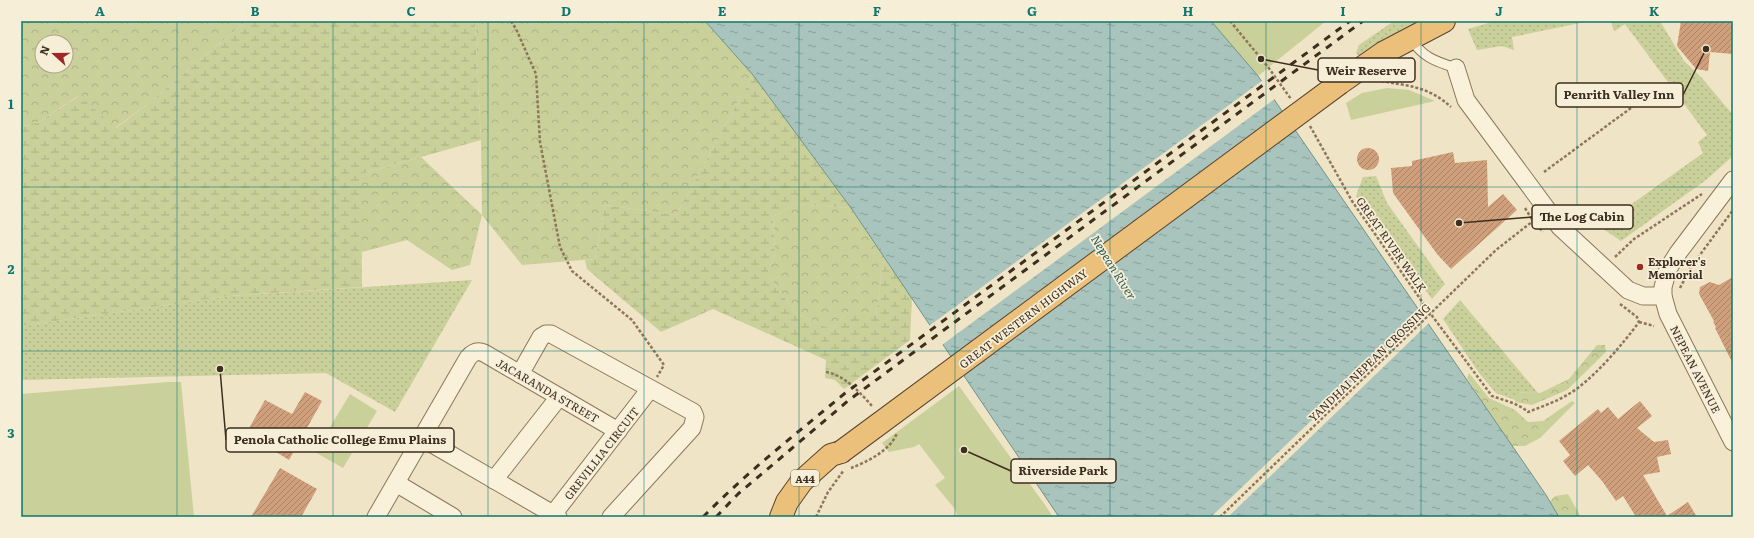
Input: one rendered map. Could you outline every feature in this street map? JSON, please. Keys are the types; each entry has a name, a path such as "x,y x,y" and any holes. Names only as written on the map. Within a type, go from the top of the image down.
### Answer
{"highway":[{"name":"A44","path":"1410,37 1444,21"},
{"name":"GREAT WESTERN HIGHWAY","path":"792,517 797,505 810,485 1340,83 1382,53 1410,37"},
{"name":"GREAT WESTERN HIGHWAY","path":"781,517 787,502 802,481 831,454 844,459"}],"street":[{"path":"1456,68 1466,100 1560,227 1628,290 1643,296 1670,294 1665,278 1673,260 1733,180"},
{"name":"NEPEAN AVENUE","path":"1670,294 1668,314 1733,442"},
{"path":"520,374 541,337 546,334 551,334 692,412 696,418 692,428 680,442 611,517"},
{"name":"JACARANDA STREET","path":"422,438 468,358 473,352 477,351 484,353 618,431"},
{"name":"GREVILLIA CIRCUIT","path":"554,516 650,389"},
{"path":"494,480 559,397"},
{"path":"376,517 422,438 554,516"},
{"path":"396,483 453,517"}],"lane":[{"path":"1410,37 1425,55 1437,62 1456,68"}],"path":[{"path":"511,21 536,74 540,142 560,247 572,271 632,320 664,365 650,389"},
{"path":"1230,21 1268,67"},
{"path":"1368,78 1398,82 1422,89 1442,100 1456,113"},
{"path":"1544,172 1654,91"},
{"name":"GREAT RIVER WALK","path":"1315,134 1352,201 1430,313 1492,396 1513,403 1528,412 1545,406 1569,394 1590,377 1621,346 1639,322 1654,326"},
{"path":"1612,260 1634,239 1706,191"},
{"name":"YANDHAI NEPEAN CROSSING","path":"1220,517 1496,250 1533,221 1523,204"},
{"path":"1670,294 1733,210"},
{"path":"816,517 844,459"}],"green space":[{"path":"25,21 246,21 149,103 115,128 78,96 39,122 21,127 21,25"},
{"path":"246,21 475,21 481,140 361,174 362,287 230,296 21,326 21,127 39,122 79,96 116,128 149,103"},
{"path":"475,21 705,21 753,75 676,215 605,205 595,259 522,265 482,215 481,140"},
{"path":"1211,21 1326,21 1258,76"},
{"path":"1394,21 1418,21 1382,42 1361,58 1356,53 1359,45"},
{"path":"1495,21 1590,21 1512,37 1514,50 1502,46 1477,50 1468,29"},
{"path":"1611,21 1660,21 1684,61 1702,78 1733,115 1733,156 1706,180 1621,241 1596,224 1608,221 1703,153 1698,142 1707,135 1625,24 1615,31"},
{"path":"753,75 851,208 794,204 773,217 775,254 767,274 796,313 832,330 844,315 876,315 884,258 912,297 910,340 844,389 835,380 825,378 826,360 713,309 661,332 587,269 585,260 595,259 605,205 676,215"},
{"path":"1387,88 1409,90 1435,101 1351,120 1346,103 1362,93"},
{"path":"421,157 482,215 470,265 452,270 407,240 362,252 319,186"},
{"path":"1376,176 1387,203 1445,284 1432,299 1356,196 1363,177"},
{"path":"794,204 851,208 884,258 876,315 844,315 832,330 796,313 767,274 775,254 773,217"},
{"path":"472,280 395,412 326,373 21,380 21,326 230,296"},
{"path":"1460,300 1538,393 1516,392 1515,400 1496,393 1479,373 1443,319"},
{"path":"1597,345 1605,345 1606,352 1567,390 1532,405 1515,402 1515,392 1540,393 1569,379"},
{"path":"1469,373 1489,398 1515,410 1528,422 1543,421 1572,401 1575,403 1540,438 1525,446 1510,446 1467,378"},
{"path":"181,382 194,517 21,517 21,394"},
{"path":"959,386 1053,517 958,517 955,509 935,485 945,478 919,444 914,447 889,452 882,443"},
{"path":"350,394 377,411 343,468 315,452"},
{"path":"1568,494 1581,517 1552,517 1546,506 1555,496"}],"water":[{"name":"Nepean River","path":"705,21 1211,21 1258,76 1546,495 1559,517 1059,517 851,208 753,75"}],"pier":[{"path":"1263,80 1276,98 942,345 929,326"},
{"path":"1423,313 1430,322 1228,517 1211,517"}],"building":[{"path":"1681,21 1733,21 1733,54 1710,52 1708,71 1696,69 1677,46"},
{"path":"1368,148 1376,151 1379,159 1376,167 1368,170 1360,167 1357,159 1360,151"},
{"path":"1453,152 1455,163 1487,160 1488,207 1503,194 1517,210 1451,269 1437,254 1393,193 1391,168 1412,166 1412,161"},
{"path":"1733,277 1733,364 1715,328 1714,321 1699,294 1700,287 1710,282 1719,285"},
{"path":"305,392 322,401 289,460 273,450 275,446 248,430 265,400 292,414"},
{"path":"1640,401 1652,416 1637,428 1654,442 1668,440 1671,454 1657,457 1660,472 1643,475 1667,516 1688,502 1697,517 1636,517 1623,496 1616,501 1602,481 1588,465 1575,476 1563,461 1570,455 1559,441 1598,409 1601,413 1608,407 1618,419"},
{"path":"280,468 317,489 301,517 251,517"}],"railway":[{"path":"703,517 754,469 844,394 1350,21"},
{"path":"716,517 738,494 849,400 1363,21"}],"place":[{"name":"Penrith Valley Inn","path":"1706,49"},
{"name":"Weir Reserve","path":"1261,59"},
{"name":"The Log Cabin","path":"1459,223"},
{"name":"Explorer's Memorial","path":"1640,267"},
{"name":"Penola Catholic College Emu Plains","path":"220,369"},
{"name":"Riverside Park","path":"964,450"}]}
